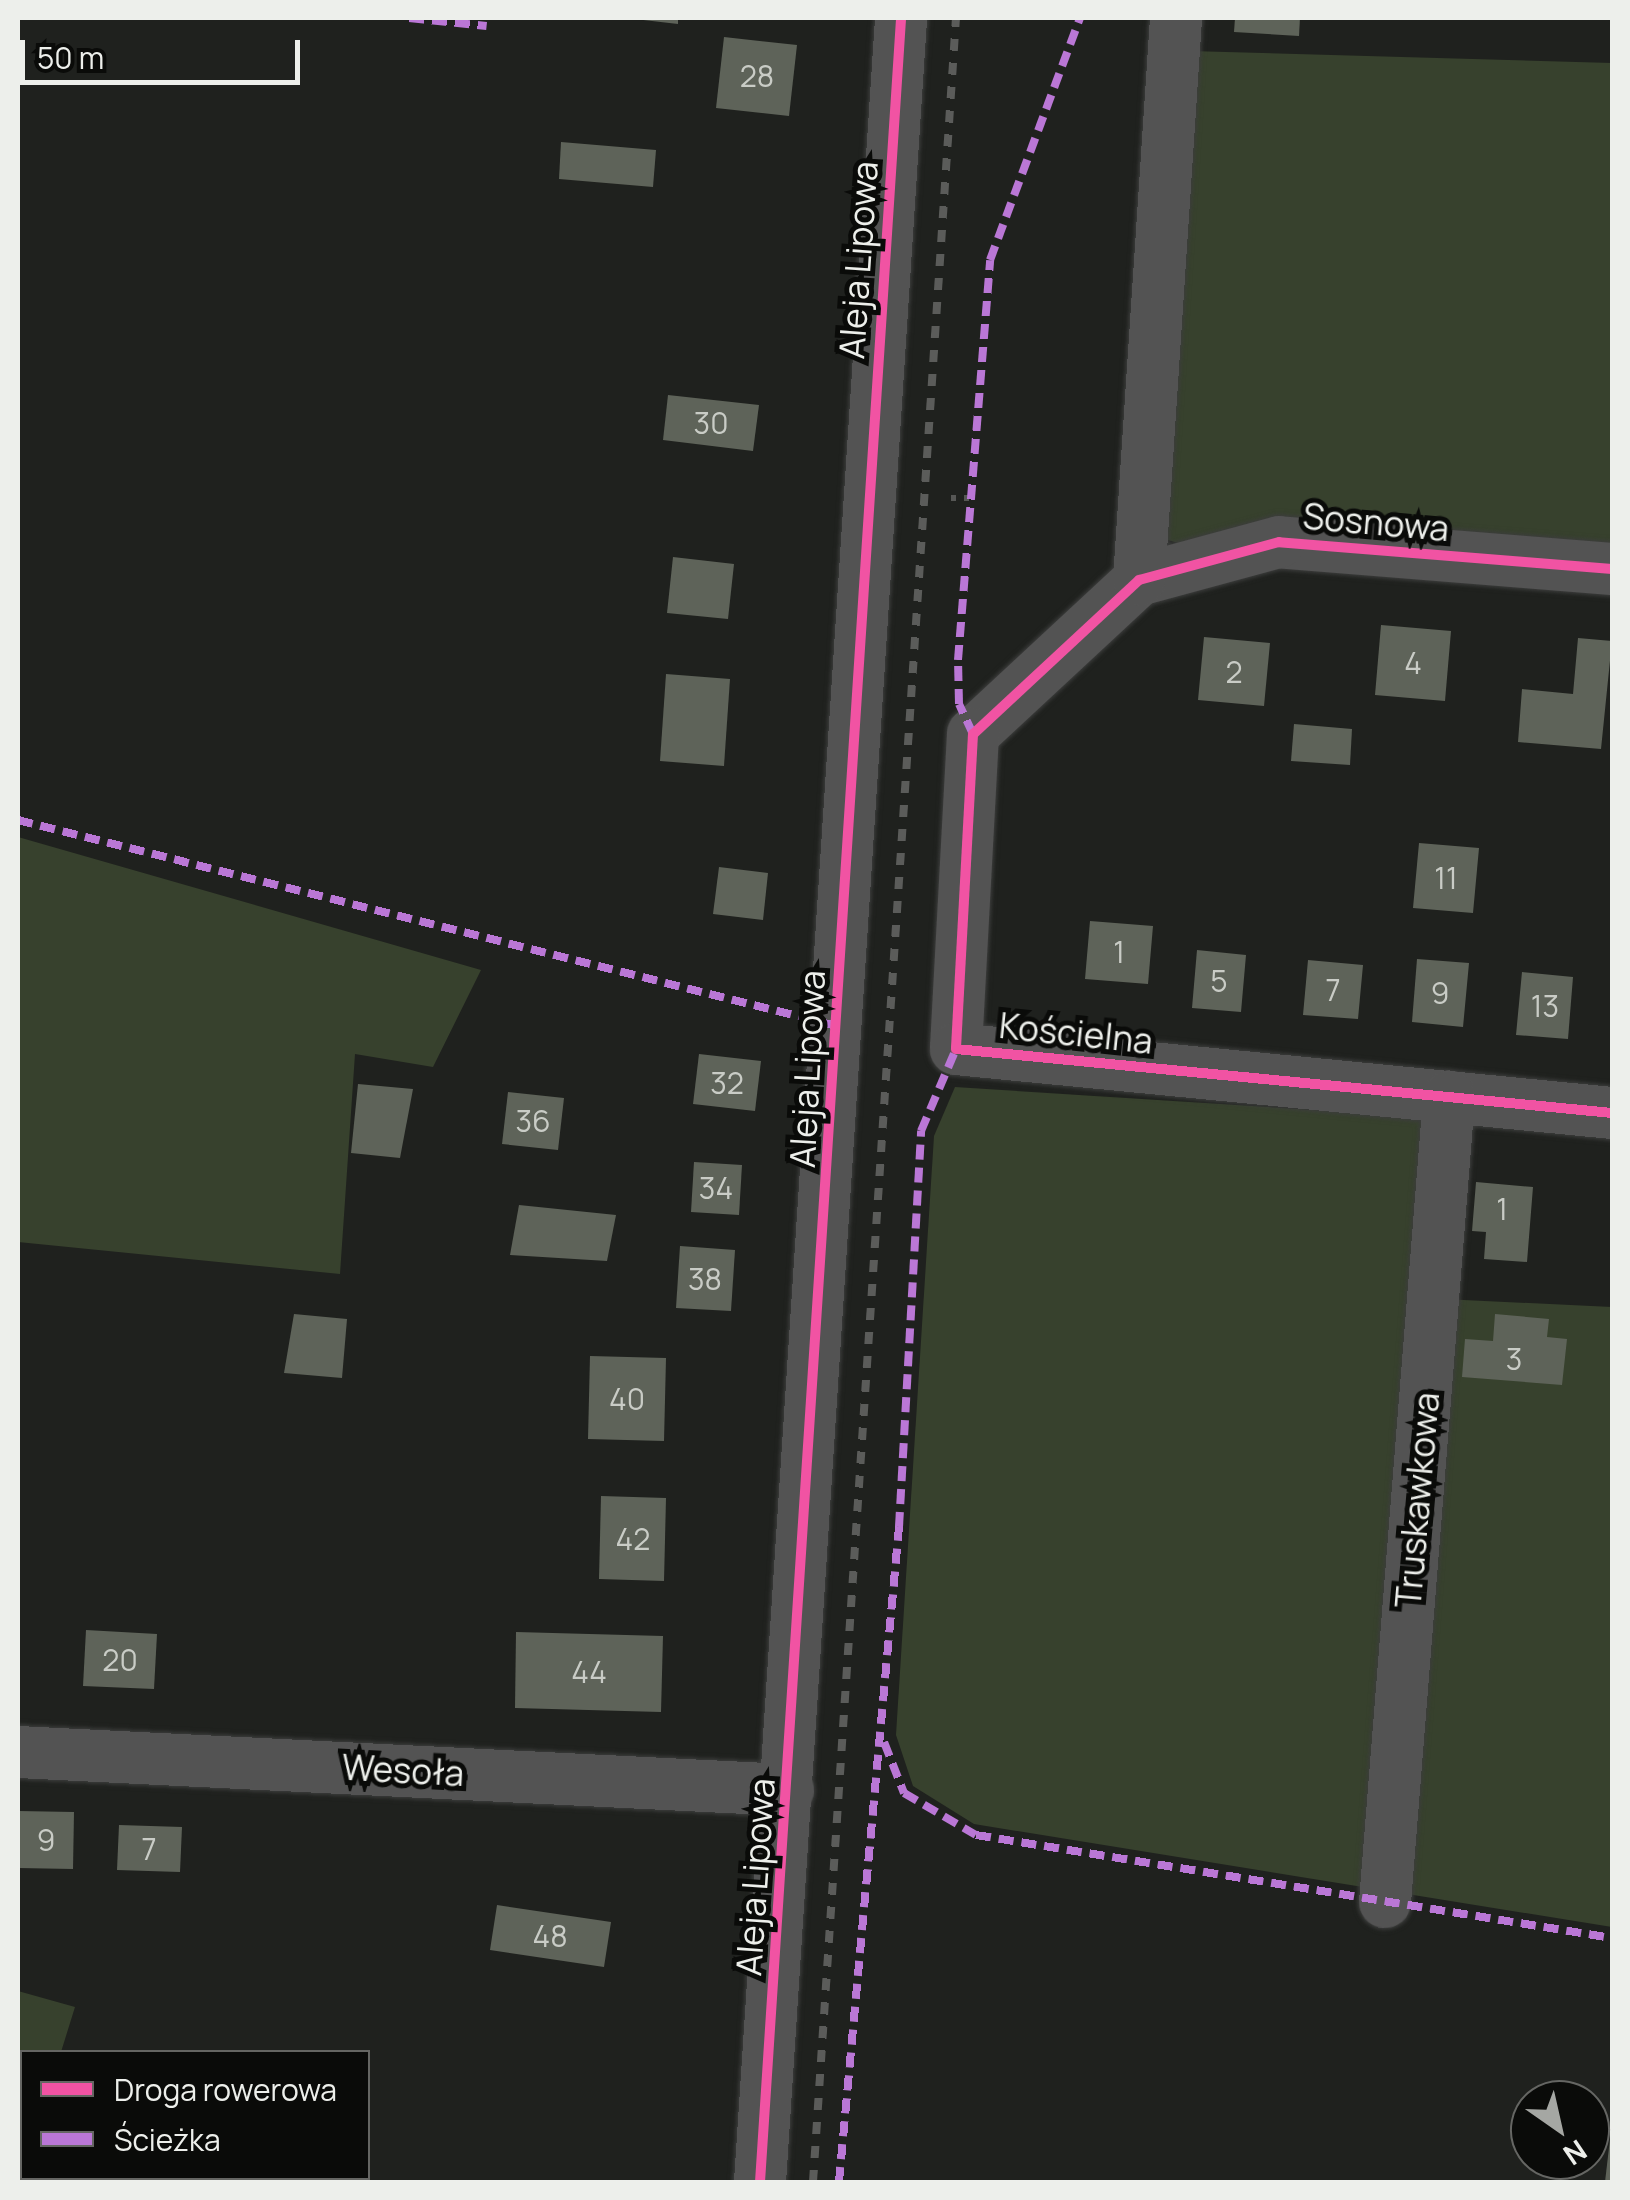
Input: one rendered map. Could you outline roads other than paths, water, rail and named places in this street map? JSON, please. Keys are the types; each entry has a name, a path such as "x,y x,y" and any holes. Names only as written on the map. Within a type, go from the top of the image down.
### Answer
{"street":[{"name":"Aleja Lipowa","path":"760,2182 901,18"},
{"path":"1139,580 1176,18"},
{"name":"Sosnowa","path":"1139,580 1279,542 1612,569"},
{"name":"Kościelna","path":"1139,580 973,734 956,1049 1612,1113"},
{"name":"Truskawkowa","path":"1385,1902 1449,1097"},
{"name":"Wesoła","path":"18,1752 788,1790"}],"railway":[{"path":"813,2182 956,18"}]}
